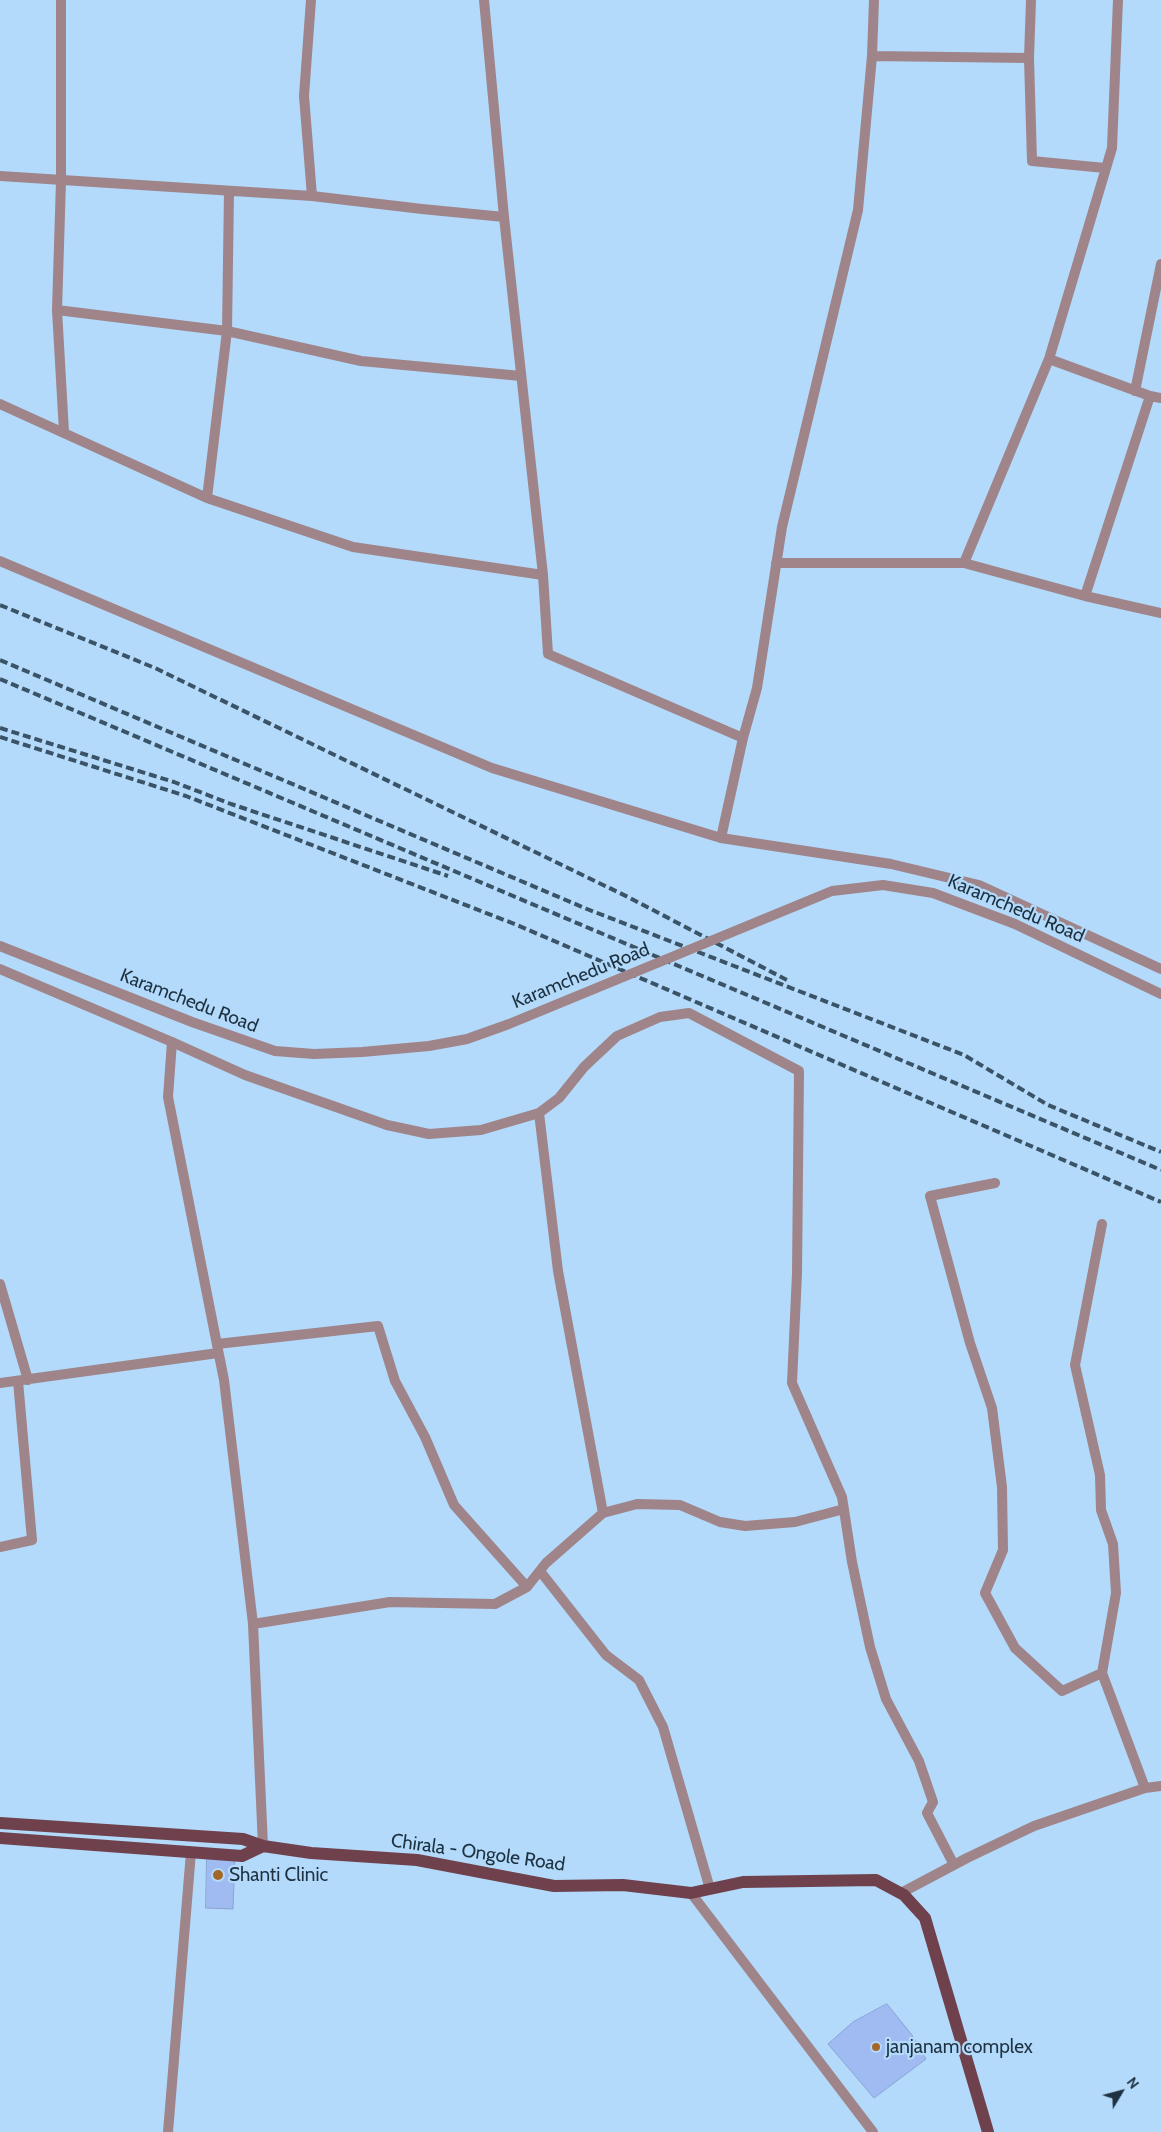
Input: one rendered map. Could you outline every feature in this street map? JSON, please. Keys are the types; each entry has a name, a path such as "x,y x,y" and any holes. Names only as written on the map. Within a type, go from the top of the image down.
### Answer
{"main road":[{"name":"Chirala - Ongole Road","path":"0,1823 243,1839 263,1846 311,1853 417,1860 554,1886 623,1885 691,1893 743,1882 876,1880 900,1893 925,1918 988,2132"},
{"path":"0,1838 242,1856 263,1846"}],"street":[{"path":"61,0 61,181 57,310 64,432"},
{"path":"311,0 304,96 312,196"},
{"path":"484,0 504,217 543,575 548,654 743,738"},
{"path":"720,838 743,738 757,688 782,527 858,210 872,56 874,0"},
{"path":"1031,0 1029,58 1032,161 1105,168"},
{"path":"964,563 1049,358 1112,148 1118,0"},
{"path":"872,56 1029,58"},
{"path":"0,176 312,196 504,217"},
{"path":"207,498 227,331 229,191"},
{"path":"1135,390 1161,264"},
{"path":"57,310 227,331 361,361 521,376"},
{"path":"1049,358 1156,397 1084,596"},
{"path":"0,404 207,498 353,547 543,575"},
{"path":"0,560 492,768 720,838 891,864 979,885 1161,969"},
{"path":"776,563 964,563 1084,596 1161,613"},
{"name":"Karamchedu Road","path":"0,946 192,1022 275,1051 314,1054 362,1052 429,1046 466,1039 509,1024 832,891 883,885 933,893 1015,924 1161,994"},
{"path":"0,970 172,1042 245,1075 387,1125 429,1134 481,1130 539,1113 559,1098 584,1067 617,1036 660,1017 689,1014 799,1071 797,1273 792,1383 842,1497 852,1562 870,1647 886,1699 919,1761 934,1802 927,1813 954,1865"},
{"path":"172,1042 168,1097 224,1380 253,1624 263,1846"},
{"path":"539,1113 558,1272 603,1514"},
{"path":"995,1183 930,1196 970,1343 992,1408 1002,1487 1003,1550 985,1593 1015,1648 1062,1691 1102,1673"},
{"path":"1102,1224 1075,1365 1100,1475 1101,1510 1113,1544 1116,1593 1102,1673 1145,1788"},
{"path":"0,1284 23,1381 32,1540 0,1547"},
{"path":"0,1384 217,1349 378,1326 395,1381 425,1437 454,1505 527,1587"},
{"path":"253,1624 390,1602 495,1604 527,1587 540,1571 603,1514 637,1504 680,1506 720,1522 745,1526 795,1522 844,1509"},
{"path":"540,1571 606,1655 639,1680 663,1728 710,1889"},
{"path":"900,1893 1034,1826 1145,1788 1161,1786"},
{"path":"168,2132 191,1852"},
{"path":"691,1893 873,2132"}],"building":[{"path":"207,1855 235,1856 233,1909 206,1908"},
{"name":"janjanam complex","path":"887,2004 912,2035 926,2059 874,2098 828,2044 853,2022"}],"railway":[{"path":"0,605 155,668 628,897 787,980"},
{"path":"0,660 587,909 964,1055 1048,1105 1161,1152"},
{"path":"0,679 1161,1170"},
{"path":"0,728 174,782 231,804 448,876"},
{"path":"0,737 186,796 517,925 1161,1202"}],"place":[{"name":"Shanti Clinic","path":"218,1875"},
{"name":"janjanam complex","path":"876,2047"}]}
